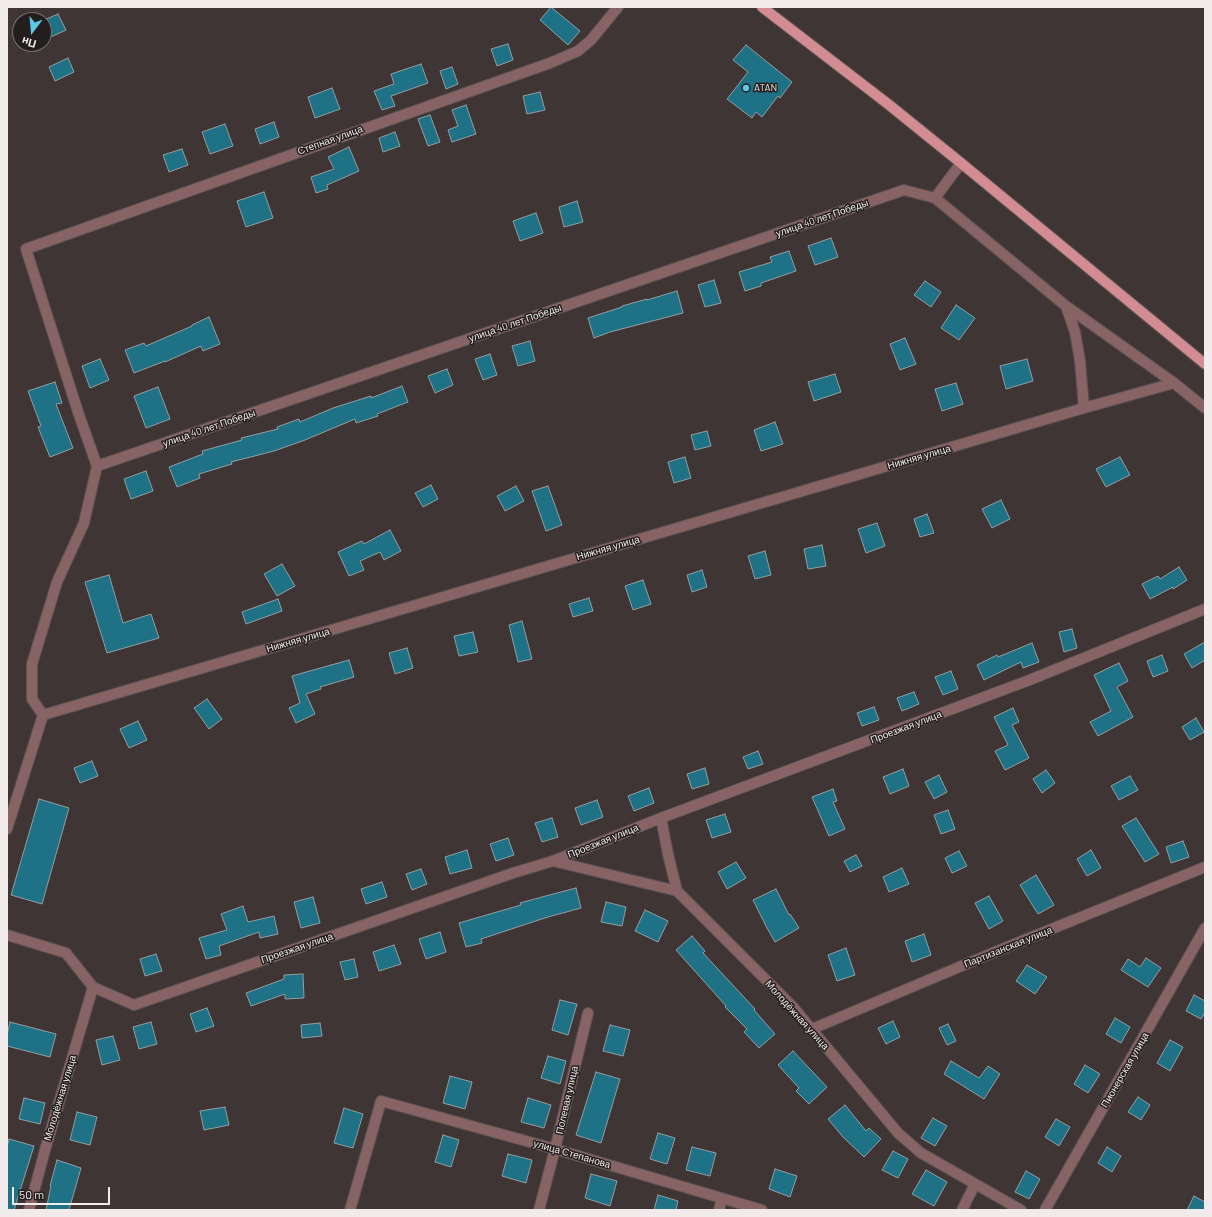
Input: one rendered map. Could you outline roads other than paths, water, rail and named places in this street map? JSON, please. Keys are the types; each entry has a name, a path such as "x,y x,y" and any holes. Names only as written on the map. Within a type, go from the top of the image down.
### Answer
{"main road":[{"path":"762,7 888,104 1205,364"}],"street":[{"name":"Степная улица","path":"97,466 78,412 26,249 550,63 578,51 592,40 618,7"},
{"path":"961,163 935,198 1066,306 1174,383 1205,408"},
{"name":"улица 40 лет Победы","path":"97,466 904,190 935,198"},
{"path":"1066,306 1074,332 1080,361 1084,408"},
{"name":"Нижняя улица","path":"43,715 1084,408 1174,383"},
{"path":"7,829 43,715 32,699 32,664 57,582 84,523 97,466"},
{"name":"Проезжая улица","path":"7,935 66,953 94,987 134,1005 513,873 553,861 661,818 1027,681 1205,608"},
{"path":"553,861 677,891 661,818"},
{"name":"Партизанская улица","path":"812,1029 1002,948 1205,867"},
{"name":"Молодёжная улица","path":"677,891 793,1007 898,1133 921,1153 1021,1210"},
{"name":"Пионерская улица","path":"1045,1210 1205,928"},
{"name":"Молодёжная улица","path":"29,1210 45,1150 94,987"},
{"name":"Полевая улица","path":"539,1210 556,1148 588,1013"},
{"name":"улица Степанова","path":"350,1210 381,1101 556,1148 762,1210"},
{"path":"962,1210 975,1184"},
{"path":"718,1210 722,1198"}],"place":[{"name":"ATAN","path":"746,88"}]}
